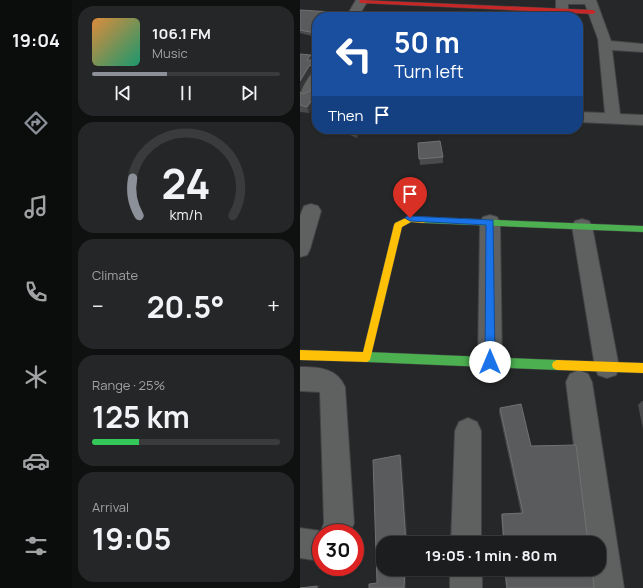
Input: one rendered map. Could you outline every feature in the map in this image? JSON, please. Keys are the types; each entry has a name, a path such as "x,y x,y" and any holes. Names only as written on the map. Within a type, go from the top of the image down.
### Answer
{"street":[{"path":"355,12 361,1 562,5 562,0 591,5 605,39 613,118"},
{"path":"606,46 643,48"},
{"path":"583,117 643,120"},
{"path":"300,249 311,211"},
{"path":"368,357 398,225 410,218 643,229"},
{"path":"490,222 490,362"},
{"path":"582,226 607,367"},
{"path":"300,355 643,368"},
{"path":"300,379 322,380 328,382 332,387 339,524"},
{"path":"579,382 608,588"},
{"path":"466,536 468,431"},
{"path":"300,543 312,545"},
{"path":"466,576 466,588"}],"building":[{"path":"300,10 332,12 312,12 312,32 300,30"},
{"path":"300,54 311,55 307,60 312,60 312,65 309,66 300,81"},
{"path":"312,87 312,100 307,107 300,105 300,92 303,94 310,91"},
{"path":"440,141 443,157 419,159 418,143"},
{"path":"521,404 531,446 576,445 587,536 504,536 502,514 523,513 500,408"},
{"path":"400,455 406,536 376,536 376,552 373,460"},
{"path":"377,576 405,576 404,588 369,588 369,584 377,583"},
{"path":"506,576 593,576 594,588 507,588"},
{"path":"317,586 317,588 300,588"}],"traffic: fast":[{"path":"424,220 643,229"},
{"path":"367,357 557,365"}],"traffic: slow":[{"path":"300,355 367,357 398,225 410,219 424,220"},
{"path":"557,365 643,368"}],"traffic: jam":[{"path":"362,0 361,2 593,12"}],"route":[{"path":"410,218 490,222 490,362"}]}
